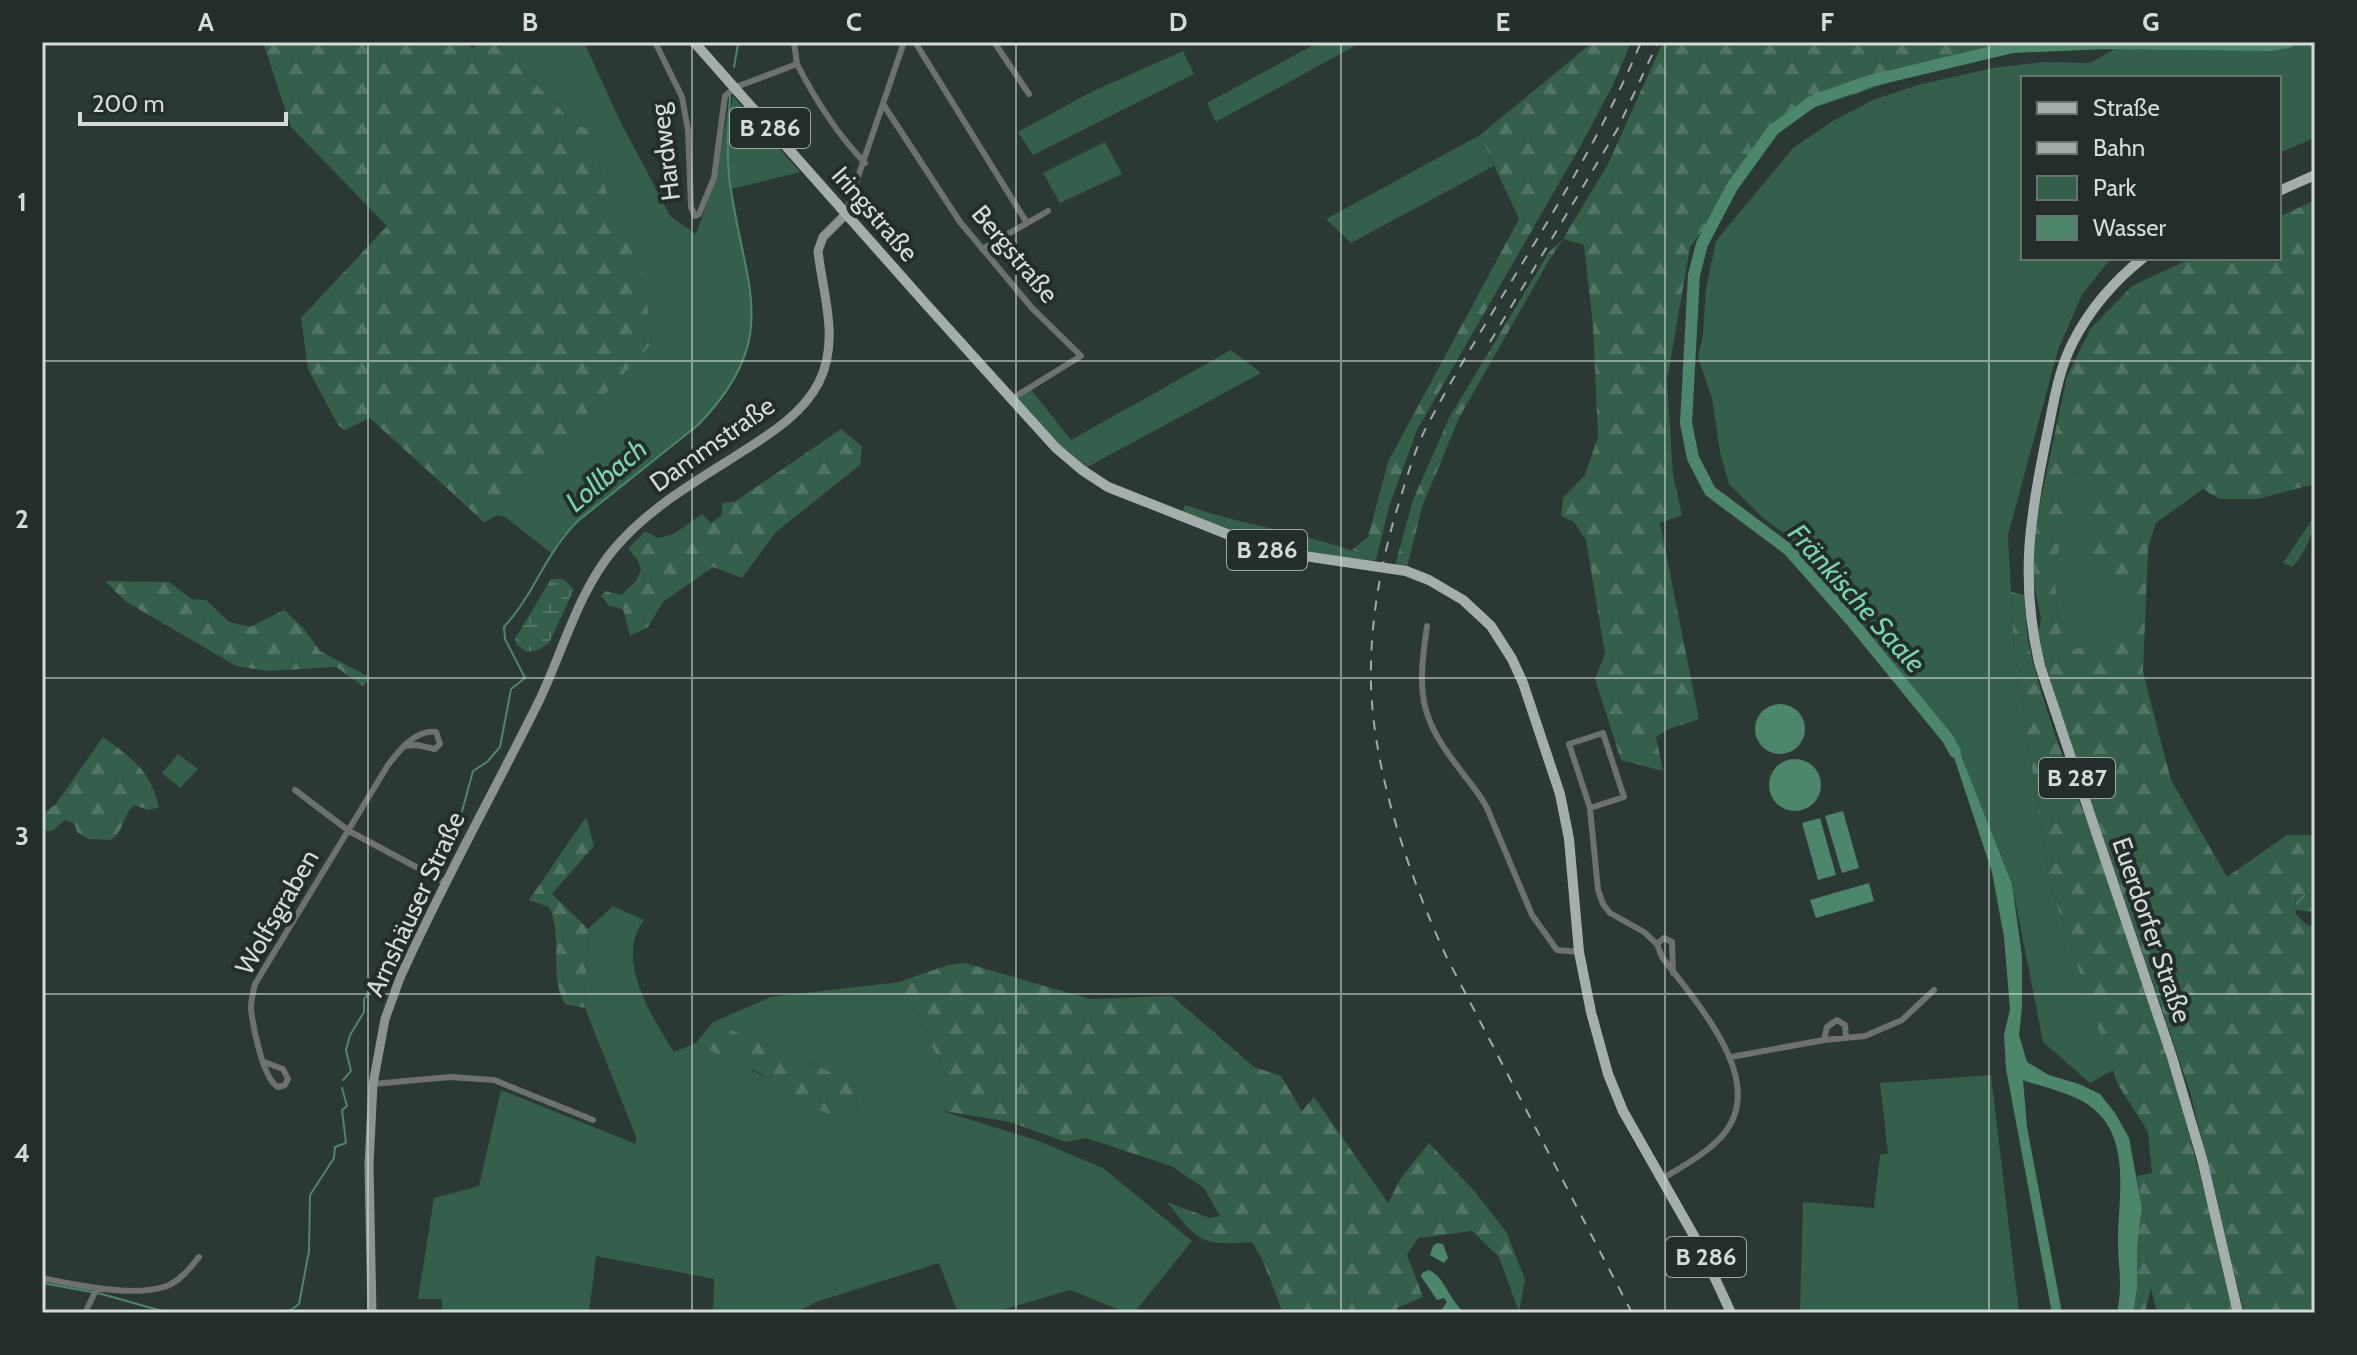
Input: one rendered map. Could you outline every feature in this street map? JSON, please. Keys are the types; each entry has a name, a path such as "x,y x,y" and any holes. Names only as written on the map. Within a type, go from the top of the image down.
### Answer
{"main road":[{"name":"Iringstraße","path":"694,42 845,215 1056,448 1108,487 1270,551 1406,571 1444,588 1491,626 1512,659 1556,781 1569,839 1579,952"},
{"path":"2281,190 2315,175"},
{"name":"Euerdorfer Straße","path":"2141,260 2097,304 2072,345 2060,376 2031,513 2027,588 2040,666 2172,1057 2202,1159 2238,1313"},
{"name":"B 286","path":"1579,952 1608,1074 1623,1111 1702,1250 1731,1313"}],"street":[{"name":"Hardweg","path":"655,42 682,97 688,130 691,207 695,216 699,214 714,178 725,96 736,87"},
{"path":"794,42 797,64 813,95 839,136 865,163"},
{"path":"845,215 904,42"},
{"path":"915,42 1027,223"},
{"path":"1004,42 995,44 1029,94"},
{"path":"736,87 797,64"},
{"name":"Bergstraße","path":"883,104 929,177 982,249 1032,308 1081,356 1013,398"},
{"path":"982,249 1048,211"},
{"name":"Dammstraße","path":"509,758 539,700 591,582 632,528 664,502 778,427 802,407 819,383 831,339 818,251 823,237 845,215"},
{"path":"1427,626 1420,675 1426,716 1487,808 1535,921 1557,950 1579,952"},
{"path":"429,731 436,732 439,737 440,744 435,749 404,746 429,731"},
{"path":"1590,808 1624,797 1603,733 1569,744 1590,808 1598,890 1603,904 1610,913 1644,932 1657,944 1657,950 1731,1057 1738,1097 1735,1116 1729,1127 1705,1151 1662,1179"},
{"name":"Wolfsgraben","path":"264,1062 283,1069 288,1079 285,1085 278,1087 271,1083 264,1062 251,1008 255,984 366,798 404,746"},
{"name":"Arnshäuser Straße","path":"372,1313 369,1165 373,1084 385,1019 400,978 509,758"},
{"path":"295,790 349,831"},
{"name":"Wolfsgraben","path":"349,831 446,883"},
{"path":"1657,944 1664,938 1672,942 1673,973"},
{"path":"1731,1057 1865,1036 1888,1028 1916,1009 1934,990"},
{"path":"1824,1040 1827,1027 1837,1020 1845,1025 1846,1038"},
{"path":"373,1084 450,1077 494,1080 593,1120"},
{"path":"42,1278 96,1292 166,1286 185,1274 199,1257"},
{"path":"85,1313 96,1292"}],"green space":[{"path":"263,42 464,42 473,48 478,42 496,42 577,127 589,127 614,220 635,212 652,343 485,523 370,418 345,430 338,425 308,369 301,318 387,226 291,127"},
{"path":"496,42 584,42 621,123 671,217 696,234 716,179 730,96 729,117 733,96 800,172 732,189 752,313 749,340 740,367 724,395 698,425 579,520 563,535 551,553 505,517 498,515 485,522 651,343 635,213 614,220 589,128 577,127"},
{"path":"1319,42 1362,42 1216,122 1207,103"},
{"path":"1593,42 1631,42 1613,85 1581,145 1417,430 1389,507 1376,560 1352,550 1368,537 1388,462 1519,219 1480,135"},
{"path":"1663,42 2008,42 1790,116 1690,247 1667,381 1673,475 1682,515 1660,523 1699,719 1656,737 1663,771 1621,760 1595,679 1605,654 1586,540 1574,522 1561,516 1563,498 1585,475 1598,437 1593,326 1584,245 1563,239 1608,164"},
{"path":"2127,42 2315,42 2315,138 2281,152 2281,76 2021,76 2021,260 2109,260 2082,295 2058,350 2008,535 2014,650 2049,882 2113,1070 2090,1083 2043,1042 2012,884 1959,750 1804,549 1762,517 1729,484 1720,452 1712,398 1698,358 1706,289 1716,241 1793,148 1833,121 1873,100 1918,85 1992,68 2043,62 2090,63"},
{"path":"1183,51 1194,74 1033,155 1018,132 1093,91"},
{"path":"1480,135 1494,166 1351,243 1326,219"},
{"path":"1105,142 1122,174 1060,203 1043,173"},
{"path":"2315,200 2315,484 2257,499 2219,499 2203,489 2156,523 2148,548 2143,672 2171,780 2227,877 2287,835 2315,835 2315,895 2295,894 2296,914 2307,925 2315,926 2315,1313 2244,1313 2190,1092 2038,638 2041,617 2032,576 2032,541 2067,376 2091,328 2132,286 2188,260 2281,260 2281,216","holes":["2068,472 2094,479 2083,566 2087,576 2134,592 2134,641 2063,650 2055,583"]},
{"path":"1563,239 1459,418 1422,507 1406,571 1394,569 1413,500 1449,418 1549,252"},
{"path":"1231,350 1261,373 1082,470 1013,398 1030,388 1071,440"},
{"path":"841,429 862,446 860,465 776,532 742,578 713,567 663,602 648,627 630,636 623,609 609,606 601,596 606,591 621,595 636,581 641,570 628,549 645,531 658,538 674,534 702,514 711,523 722,515 722,503 736,501"},
{"path":"2067,472 2094,478 2144,514 2134,642 2063,650 2055,583"},
{"path":"1185,505 1376,560 1361,564 1270,551 1180,516"},
{"path":"2315,515 2311,536 2301,556 2292,567 2283,563"},
{"path":"551,579 563,579 574,589 549,643 539,650 527,652 517,645 515,639"},
{"path":"105,581 169,582 191,599 206,600 229,622 250,627 284,610 304,629 320,651 371,678 363,686 336,667 268,671 236,666 125,601"},
{"path":"2011,592 2024,595 2029,643 2038,682 2150,1004 2181,1106 2234,1313 2157,1313 2151,1288 2145,1313 2133,1313 2142,1208 2137,1176 2152,1173 2148,1132 2117,1083 2049,882 2014,650"},
{"path":"103,737 139,766 151,784 159,807 149,810 134,805 111,840 88,839 77,832 74,823 65,820 52,831 42,831 42,814 55,805"},
{"path":"178,754 198,769 180,788 162,773"},
{"path":"586,817 594,846 552,894 588,929 585,1008 565,1004 557,981 555,931 549,907 529,900"},
{"path":"2295,894 2315,895 2315,912 2296,910"},
{"path":"613,906 644,920 636,935 633,952 635,970 647,1005 674,1052 696,1043 786,1087 861,1116 852,1081 713,1022 771,997 899,982 952,1086 939,1110 1036,1140 1103,1168 1192,1241 1134,1313 1070,1290 991,1313 958,1313 939,1263 816,1302 796,1313 713,1313 714,1279 596,1256 589,1313 442,1313 442,1299 418,1299 434,1198 479,1186 501,1090 636,1144 636,1137 585,1008 588,929"},
{"path":"965,963 1090,999 1172,996 1254,1067 1281,1076 1302,1111 1314,1097 1388,1203 1401,1178 1429,1143 1476,1193 1507,1233 1525,1280 1519,1312 1499,1257 1472,1231 1418,1238 1407,1255 1423,1297 1397,1308 1397,1313 1283,1313 1263,1261 1252,1242 1221,1243 1202,1238 1186,1226 1167,1202 1210,1218 1220,1216 1204,1188 1171,1166 1086,1138 1066,1142 1010,1122 938,1110 952,1086 899,982 948,965"},
{"path":"713,1022 852,1081 861,1116 845,1120 815,1108 760,1073 696,1043"},
{"path":"1991,1075 2019,1313 1800,1313 1803,1202 1874,1208 1880,1155 1888,1153 1880,1083"}],"water":[{"path":"1780,704 1798,711 1805,729 1798,747 1780,754 1762,747 1755,729 1762,711"},
{"path":"1948,739 1959,750 2012,884 2022,956 2019,1035 2027,1062 2049,1075 2100,1094 2129,1138 2142,1208 2133,1313 2117,1313 2120,1285 2120,1172 2114,1139 2107,1124 2088,1105 2023,1080 2027,1127 2062,1313 2052,1313 2006,1069 2004,1035 2010,1009 2004,937 1992,872"},
{"path":"1795,759 1814,766 1821,785 1814,804 1795,811 1776,804 1769,785 1776,766"},
{"path":"1843,811 1859,868 1842,873 1825,816"},
{"path":"1820,818 1836,875 1818,880 1802,823"},
{"path":"1869,883 1874,901 1816,918 1810,900"},
{"path":"1437,1243 1443,1244 1448,1258 1444,1263 1430,1255"},
{"path":"1429,1270 1440,1279 1455,1303 1466,1313 1439,1313 1447,1302 1444,1298 1437,1300 1421,1276"}],"waterway":[{"name":"Fränkische Saale","path":"1955,752 1948,739 1850,619 1789,550 1710,491 1693,458 1686,423 1694,275 1702,244 1732,187 1773,130 1813,101 1870,81 2013,47 2104,43 2270,45 2288,42"},
{"name":"Lollbach","path":"734,67 738,44"},
{"name":"Lollbach","path":"431,862 461,815 473,771 487,762 500,747 511,689 525,678 505,639 504,627 568,532 698,425 725,393 742,363 750,334 751,306 729,176 730,96"},
{"name":"Lollbach","path":"343,1080 351,1071 346,1050 350,1035 364,1012 364,999 377,982 379,966 386,957 399,921 420,904 424,879"},
{"name":"Lollbach","path":"269,1313 291,1310 299,1304 309,1251 310,1195 334,1158 335,1147 346,1143 342,1110 347,1106 342,1088"},
{"name":"Lollbach","path":"42,1283 92,1292"},
{"name":"Lollbach","path":"98,1293 169,1313"}],"railway":[{"path":"1632,1313 1431,923 1404,851 1383,775 1376,737 1371,664 1382,566 1419,444 1455,376 1594,140 1641,42"},
{"path":"1490,342 1617,130 1658,42"}]}
